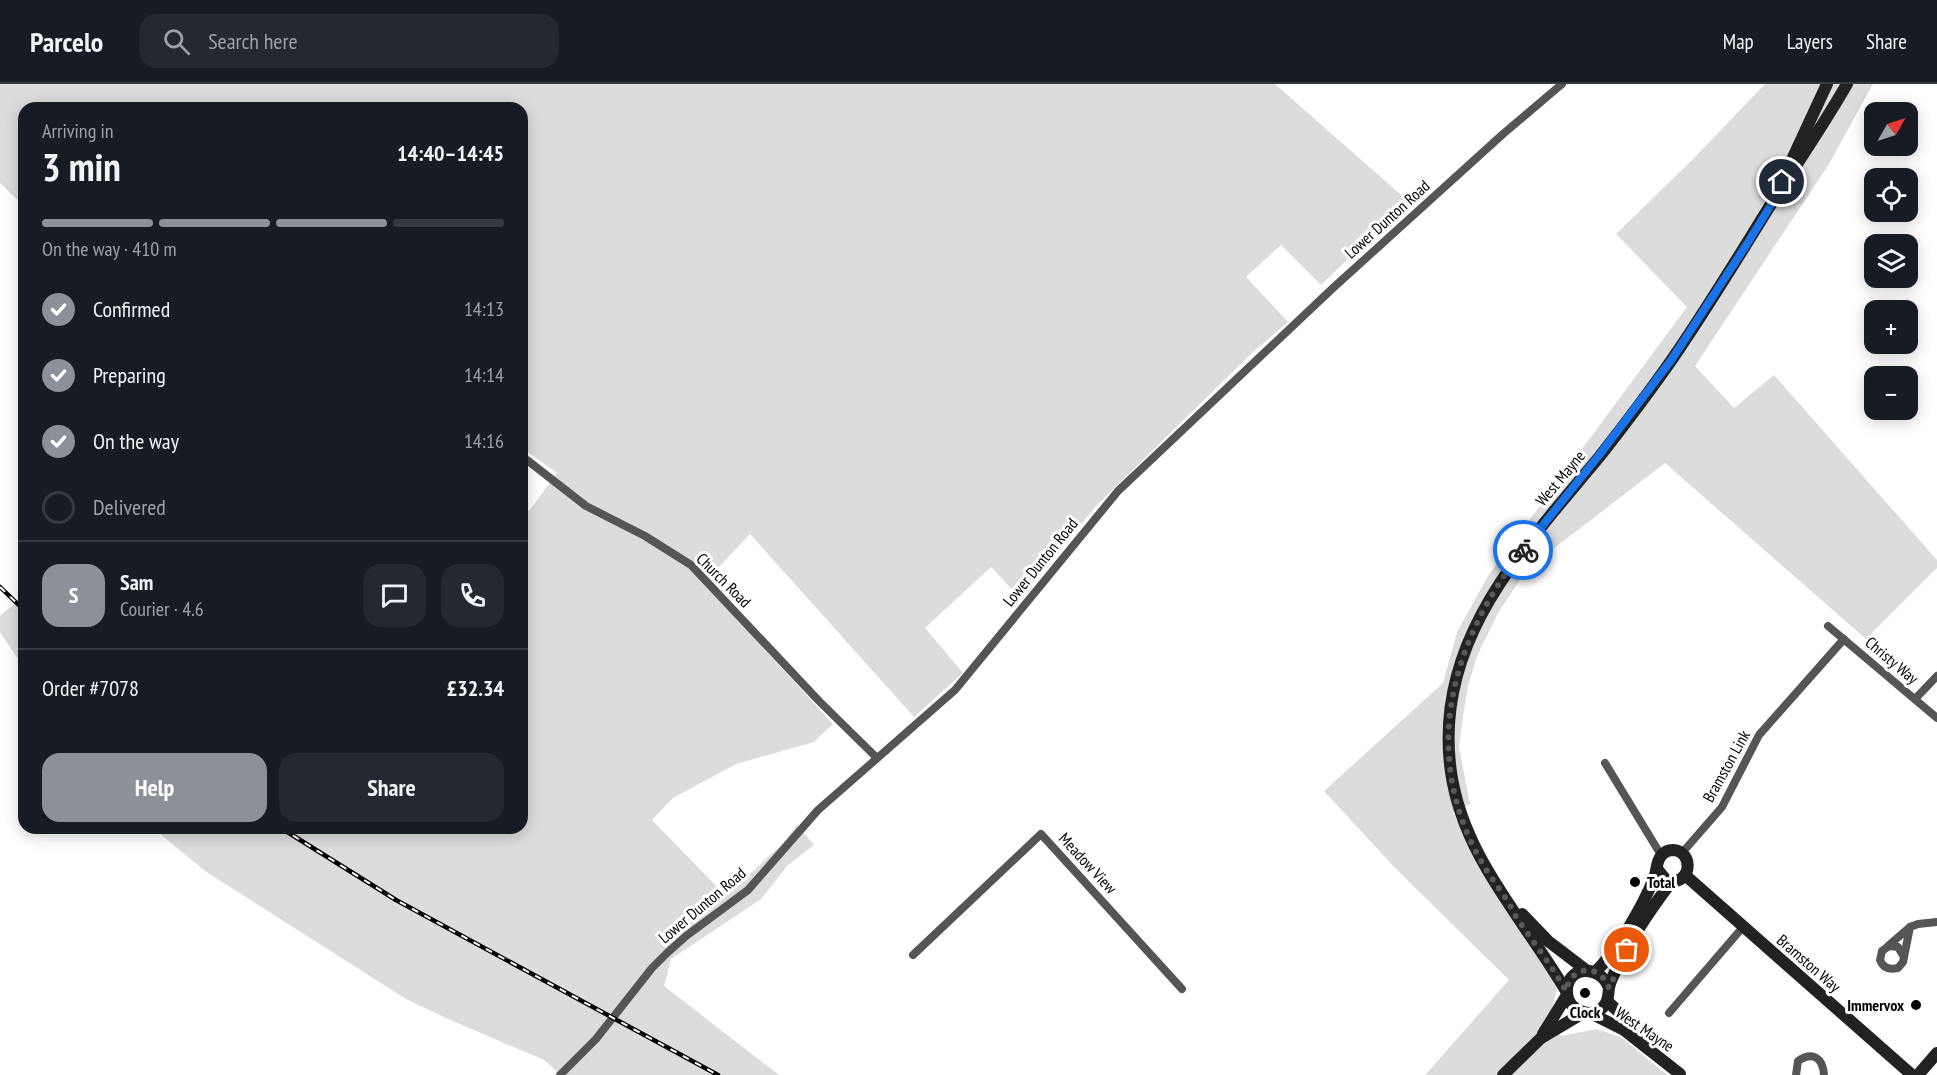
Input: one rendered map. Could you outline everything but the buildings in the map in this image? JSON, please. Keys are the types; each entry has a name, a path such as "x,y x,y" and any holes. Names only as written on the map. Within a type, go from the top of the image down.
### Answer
{"main road":[{"name":"West Mayne","path":"1774,200 1827,84"},
{"name":"West Mayne","path":"1814,110 1833,84"},
{"name":"West Mayne","path":"1567,993 1551,964 1492,879 1471,841 1459,809 1451,772 1449,730 1451,699 1467,644 1474,627 1503,578 1672,359 1822,127 1847,84"},
{"path":"1669,851 1682,853 1688,863 1688,868 1680,880 1672,881 1663,878 1657,863 1661,855 1669,851"},
{"path":"1541,1038 1567,993 1568,984 1575,975 1591,971 1609,958 1645,899 1658,870"},
{"name":"Bramston Way","path":"1685,875 1912,1075"},
{"path":"1503,1075 1541,1038 1586,1013 1600,1009 1621,961 1672,881"},
{"name":"West Mayne","path":"1506,899 1548,941 1591,971"},
{"path":"1591,971 1606,981 1608,994"},
{"path":"1567,993 1572,1006 1586,1013"},
{"name":"West Mayne","path":"1608,994 1681,1074"},
{"name":"West Mayne","path":"1586,1013 1624,1030 1681,1074"},
{"path":"1917,1075 1937,1053"}],"street":[{"name":"Lower Dunton Road","path":"560,1075 596,1039 646,975 667,953 748,890 805,823 837,792 955,690 1118,491 1333,288 1503,134 1562,84"},
{"name":"Church Road","path":"528,460 586,506 645,536 691,565 819,701 877,758"},
{"name":"Christy Way","path":"1828,626 1937,718"},
{"name":"Bramston Link","path":"1682,853 1722,807 1759,735 1844,639"},
{"path":"1915,699 1937,676"},
{"path":"1605,763 1661,855"},
{"name":"Meadow View","path":"913,955 1041,834 1182,989"},
{"path":"1910,927 1903,962 1898,968 1885,967 1880,960 1885,948 1910,927 1937,922"},
{"path":"1669,1013 1743,927"},
{"path":"1885,948 1898,947 1904,957"},
{"path":"1796,1075 1798,1061 1812,1056 1823,1064 1824,1075"}],"shaded area":[{"path":"0,84 1275,84 1408,201 1321,285 1281,245 1246,277 1288,322 1253,352 1095,507 1065,545 1018,596 991,567 925,628 963,673 914,717 750,534 704,583 833,724 814,742 736,764 673,798 652,820 726,896 783,843 797,825 814,845 788,865 761,899 671,959 664,986 779,1075 561,1075 544,1060 406,999 205,871 160,834 528,834 528,510 557,473 528,452 528,102 18,102 18,200 0,183"},
{"path":"1765,84 1873,84 1829,164 1695,366 1734,408 1774,375 1937,560 1937,568 1866,639 1665,463 1527,569 1498,613 1477,656 1468,686 1459,747 1470,804 1453,813 1503,907 1551,971 1557,990 1547,1024 1562,1036 1596,1029 1621,1037 1667,1075 1425,1075 1509,980 1394,867 1324,791 1443,683 1457,632 1488,576 1687,307 1616,234"},
{"path":"18,601 18,659 0,632 0,616"}],"railway":[{"path":"0,587 18,604"},
{"path":"291,834 396,900 718,1075"}],"way so far":[{"path":"1523,550 1486,604 1474,627 1455,682 1451,699 1449,747 1451,772 1459,809 1471,841 1492,879 1551,964 1566,991 1570,979 1586,970 1602,975 1609,988 1627,950"}],"place":[{"name":"Total","path":"1635,882"},
{"name":"Clock","path":"1585,993"},
{"name":"Immervox","path":"1916,1005"}],"route":[{"path":"1523,550 1623,425 1672,359 1747,244 1774,200 1782,182"}]}
